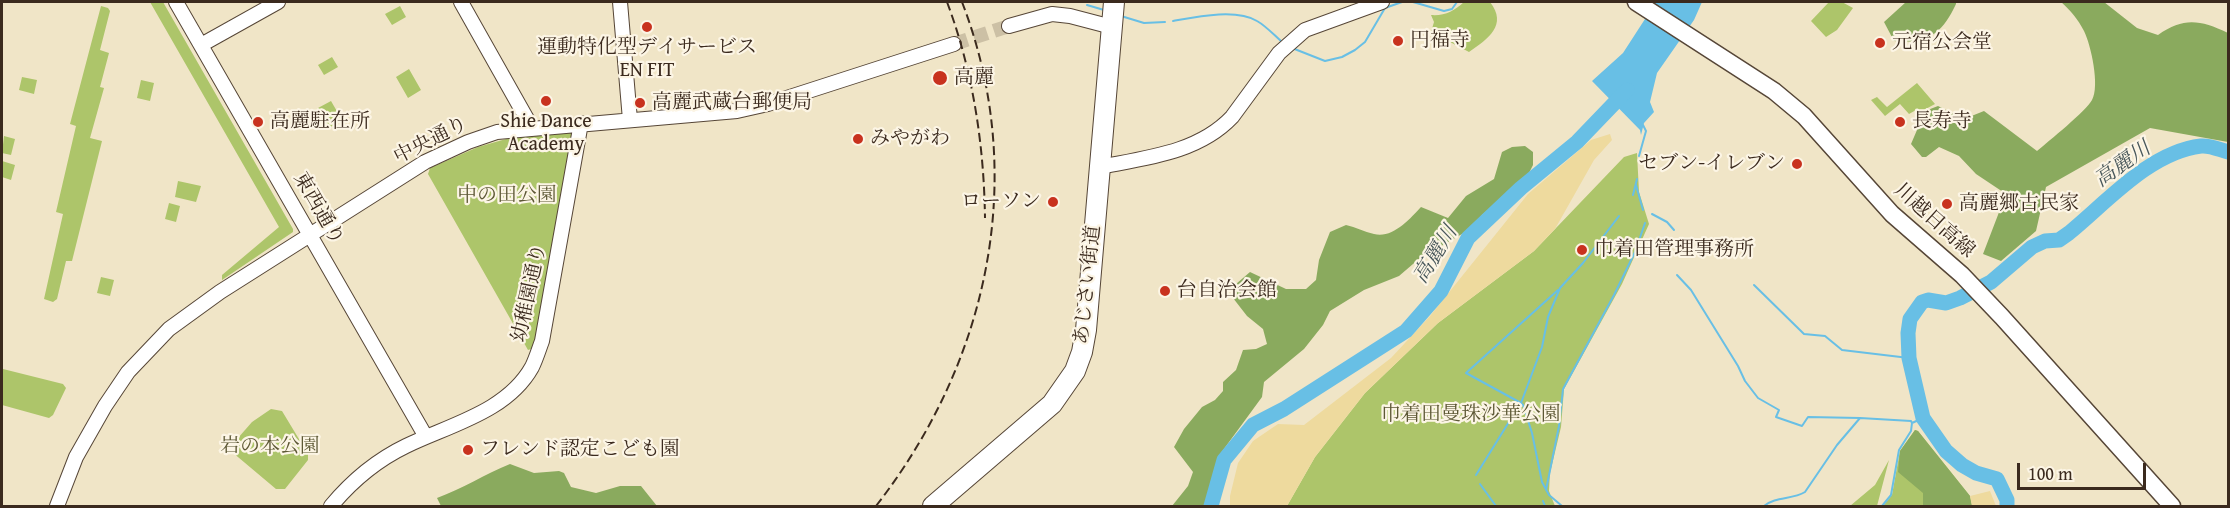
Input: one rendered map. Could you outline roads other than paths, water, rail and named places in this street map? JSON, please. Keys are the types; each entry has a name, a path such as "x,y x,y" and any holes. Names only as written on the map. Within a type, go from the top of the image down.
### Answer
{"highway":[{"name":"あじさい街道","path":"933,507 1052,404 1075,371 1082,352 1086,330 1114,2"}],"main road":[{"name":"川越日高線","path":"1640,4 1774,91 1804,116 1892,214 1962,275 2002,316 2172,507"}],"street":[{"name":"東西通り","path":"176,2 426,437"},
{"path":"201,45 278,2"},
{"path":"461,2 532,128"},
{"path":"620,2 630,120"},
{"path":"1099,168 1178,150 1209,138 1232,117 1293,39 1316,25 1382,2"},
{"path":"1009,26 1052,14 1070,16 1112,27"},
{"name":"中央通り","path":"57,507 76,457 90,431 128,372 143,354 189,313 441,153 497,132 737,111 768,104 954,44"},
{"name":"幼稚園通り","path":"330,507 359,478 384,459 502,400 522,382 533,365 544,330 581,123"}],"water":[{"path":"1656,2 1702,2 1694,20 1657,73 1650,102 1654,112 1644,123 1641,135 1640,130 1592,81 1623,53"}],"waterway":[{"path":"1292,48 1325,61 1342,57 1365,42 1385,8 1402,2"},
{"path":"1413,2 1444,11 1452,9 1457,2"},
{"path":"1087,5 1104,10"},
{"path":"1173,21 1192,17 1238,15 1260,23 1282,42"},
{"path":"1121,16 1144,23 1165,22"},
{"name":"高麗川","path":"1211,506 1224,460 1253,425 1284,409 1406,331 1441,291 1468,238 1521,188 1577,142 1627,90"},
{"path":"1639,156 1646,131 1643,125"},
{"name":"高麗川","path":"2007,506 2007,500 1997,479 1976,473 1962,465 1946,451 1923,418 1909,358 1910,319 1922,302 1928,300 1946,303 1960,298 1991,282 2032,247 2045,241 2059,240 2130,180 2164,158 2182,150 2201,146 2228,152"},
{"path":"1633,195 1637,179"},
{"path":"1636,185 1643,210"},
{"path":"1652,214 1667,222 1674,230"},
{"path":"1562,506 1549,495 1542,482 1532,433 1521,403 1542,347 1548,317 1560,288 1583,263 1619,216"},
{"path":"1546,490 1559,426 1563,389 1614,295 1635,252 1645,223"},
{"path":"1677,275 1691,290 1745,381 1758,398 1779,410 1776,417 1802,426 1808,417 1860,418"},
{"path":"1754,285 1804,334 1825,336 1842,350 1909,358"},
{"path":"1521,403 1466,373 1558,290"},
{"path":"1476,475 1517,409"},
{"path":"1764,506 1805,492 1837,445 1860,418 1911,421 1912,423"},
{"path":"1882,506 1891,495 1899,450 1911,431 1912,423 1923,418"},
{"path":"1480,484 1496,506"},
{"path":"1543,501 1545,506"}],"tunnel":[{"path":"954,44 1009,26"}],"railway":[{"path":"947,2 964,55 975,109 982,163 985,218"},
{"path":"876,506 915,450 947,391 971,329 986,265 994,200 993,134 982,68 962,2"}],"place":[{"name":"運動特化型デイサービス EN FIT","path":"647,27"},
{"name":"円福寺","path":"1398,41"},
{"name":"元宿公会堂","path":"1880,43"},
{"name":"高麗","path":"940,78"},
{"name":"Shie Dance Academy","path":"546,101"},
{"name":"高麗武蔵台郵便局","path":"640,103"},
{"name":"高麗駐在所","path":"258,122"},
{"name":"長寿寺","path":"1900,122"},
{"name":"みやがわ","path":"858,139"},
{"name":"セブン-イレブン","path":"1797,164"},
{"name":"ローソン","path":"1053,202"},
{"name":"高麗郷古民家","path":"1947,204"},
{"name":"巾着田管理事務所","path":"1582,250"},
{"name":"台自治会館","path":"1165,291"},
{"name":"フレンド認定こども園","path":"468,450"}],"park label":[{"name":"中の田公園","path":"507,196"},
{"name":"巾着田曼珠沙華公園","path":"1471,415"},
{"name":"岩の本公園","path":"270,447"}]}
